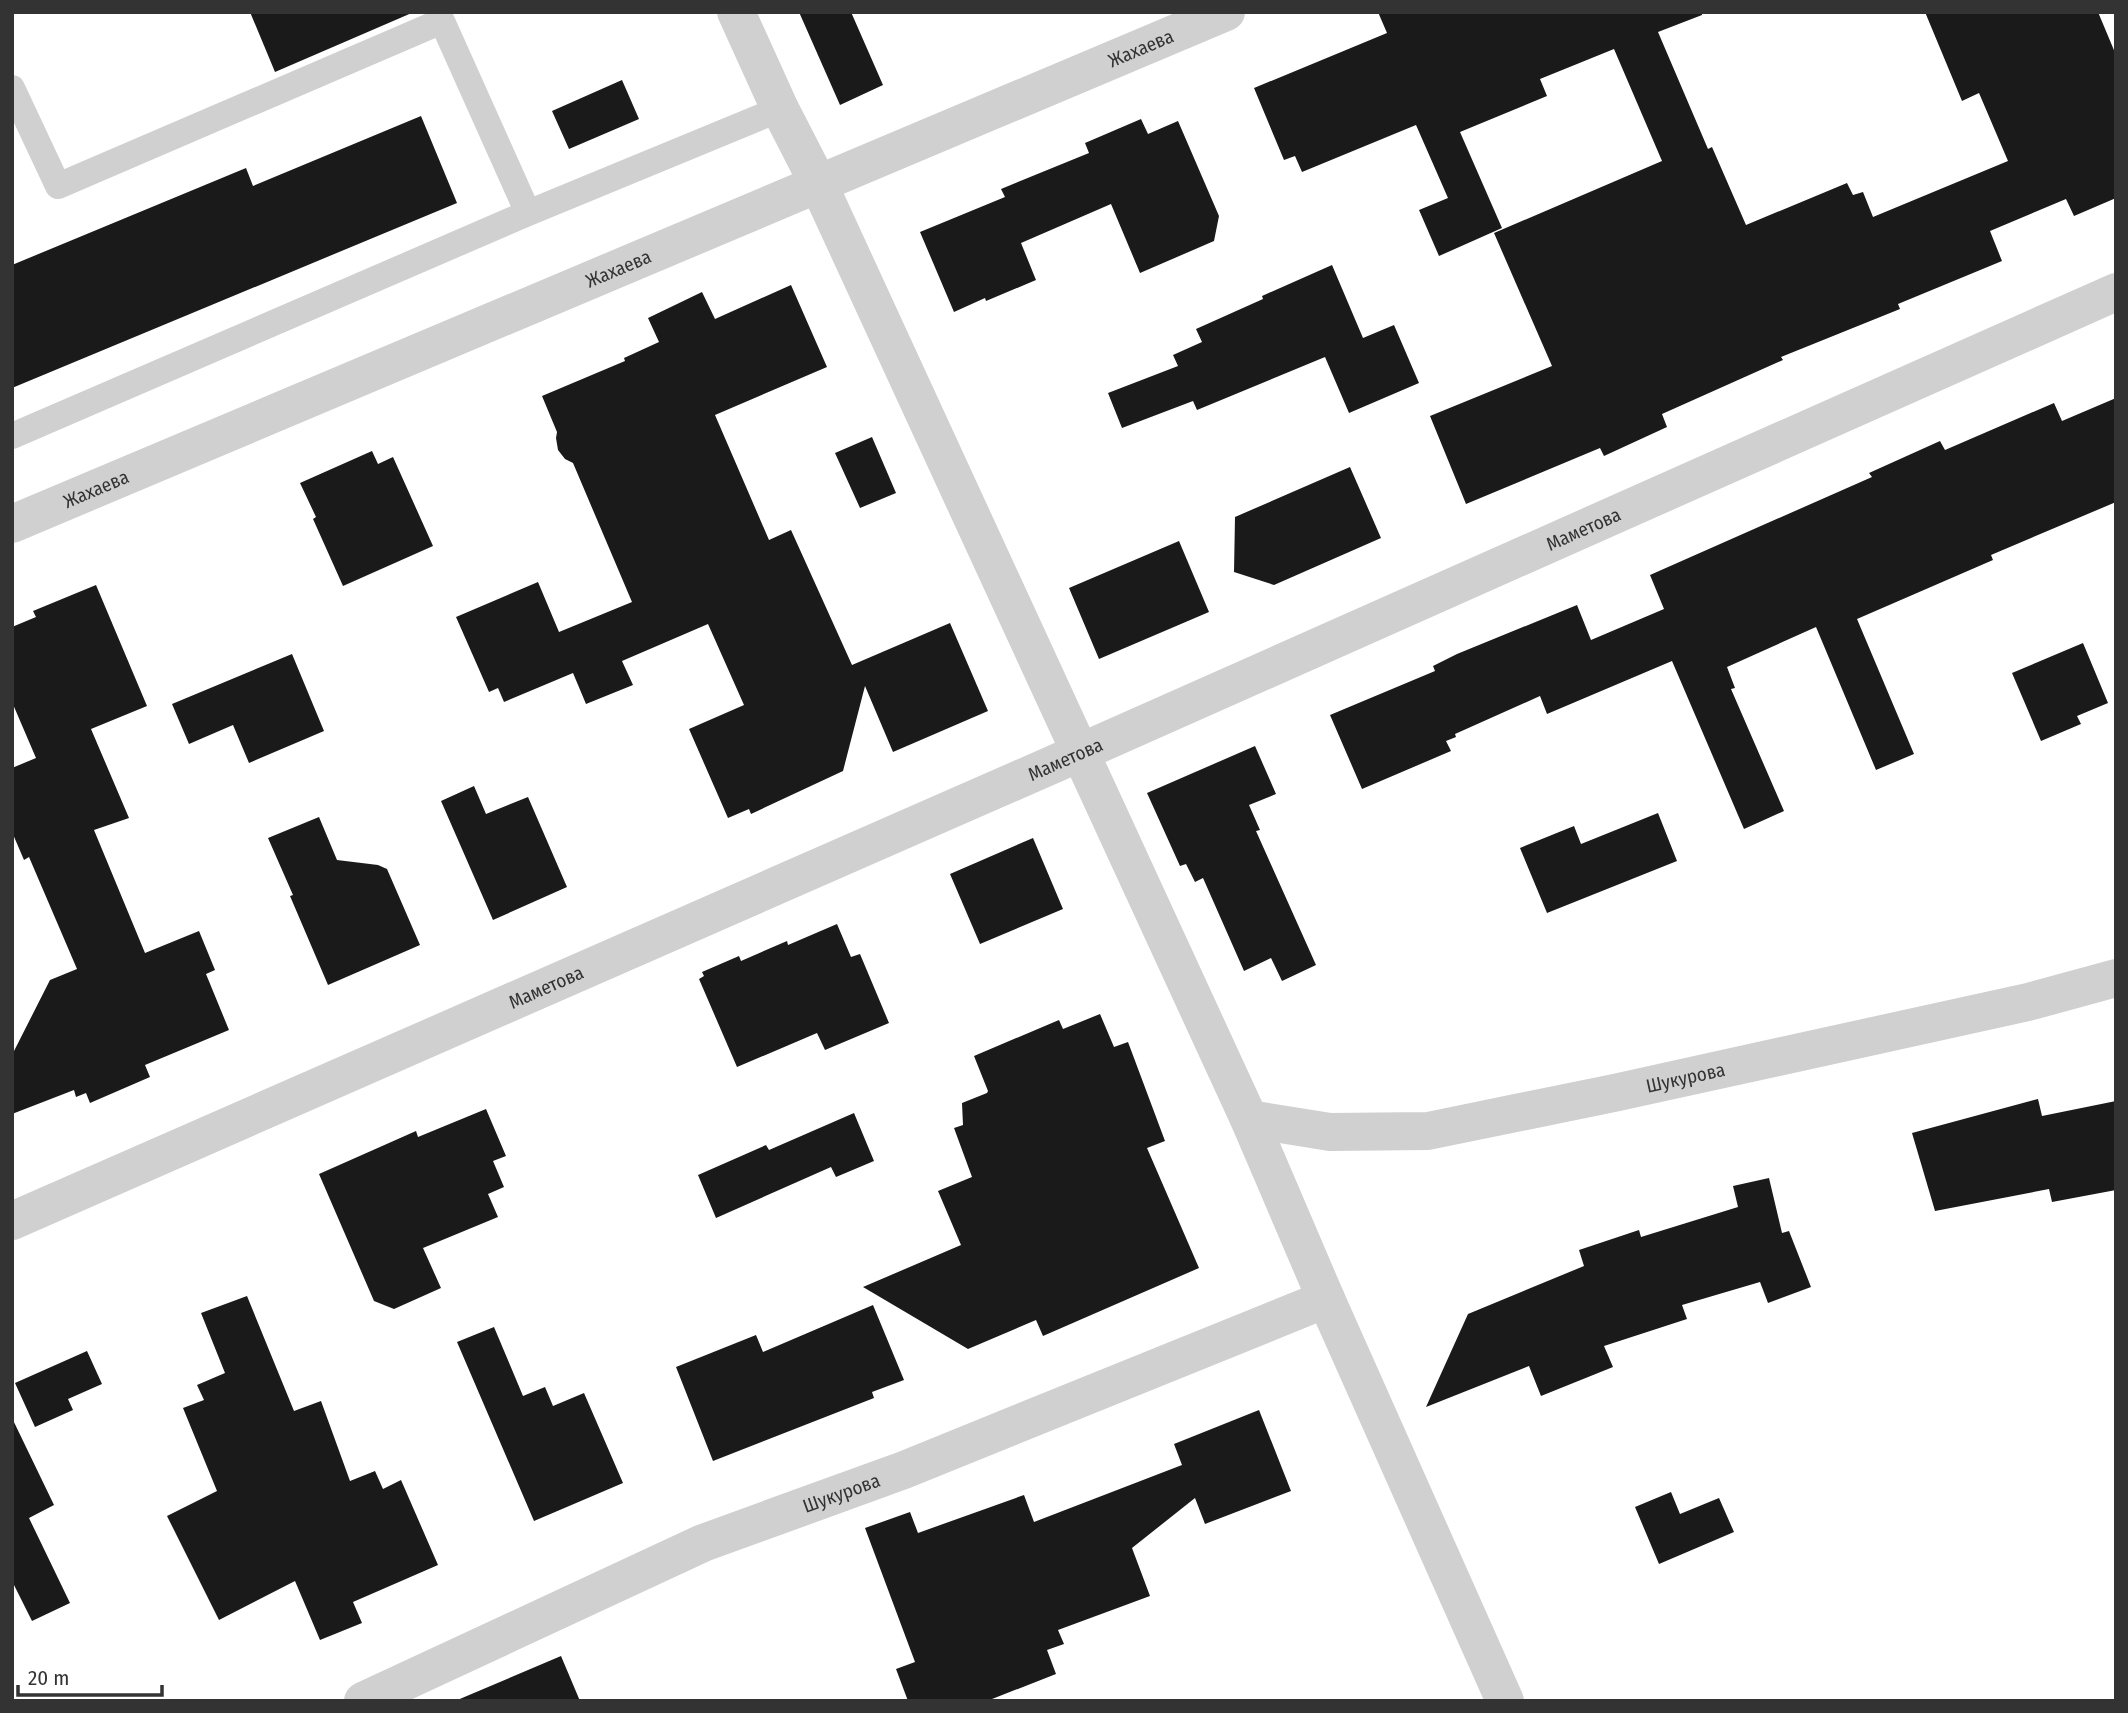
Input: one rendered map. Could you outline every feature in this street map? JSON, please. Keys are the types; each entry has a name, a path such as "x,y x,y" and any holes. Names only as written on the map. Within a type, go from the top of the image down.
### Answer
{"street":[{"path":"736,12 779,109 818,183 1249,1119 1503,1699"},
{"name":"Жахаева","path":"12,524 1226,12"},
{"name":"Маметова","path":"12,1220 1079,753 2116,292"},
{"name":"Шукурова","path":"1249,1119 1330,1132 1428,1131 2028,1002 2116,978"},
{"name":"Шукурова","path":"363,1701 702,1543 904,1470 1326,1299"}],"lane":[{"path":"12,88 58,186 442,20 528,213"},
{"path":"12,436 528,213 779,109"}],"building":[{"path":"250,12 414,12 275,72"},
{"path":"799,12 851,12 883,85 840,105"},
{"path":"1378,12 1702,12 1702,15 1658,32 1708,149 1712,147 1746,225 1847,183 1853,195 1863,192 1873,217 2008,161 1979,93 1962,101 1925,12 2098,12 2116,55 2116,198 2074,216 2066,199 1990,231 2002,261 1898,304 1900,309 1781,357 1783,360 1662,414 1667,427 1604,456 1600,448 1466,504 1430,416 1552,366 1494,233 1662,161 1614,49 1540,79 1547,96 1460,132 1502,228 1439,256 1419,210 1448,198 1416,125 1302,172 1295,156 1284,160 1254,88 1387,33"},
{"path":"622,80 639,119 569,149 552,111"},
{"path":"421,116 457,203 12,388 12,265 246,168 253,186"},
{"path":"1141,119 1148,134 1178,121 1219,216 1214,241 1140,273 1111,204 1021,243 1036,280 954,312 920,232 1005,197 1001,189 1089,153 1085,143"},
{"path":"1332,265 1363,338 1394,325 1419,383 1349,413 1325,357 1197,410 1193,401 1122,428 1108,393 1178,366 1173,355 1202,342 1196,329"},
{"path":"791,285 827,367 715,415 769,540 791,530 852,665 950,623 988,711 893,752 865,686 843,771 751,814 749,809 728,818 689,729 744,705 708,624 622,661 633,685 586,704 573,673 504,702 498,688 489,692 456,617 538,582 559,632 632,602 573,463 565,459 558,450 557,432 542,396 625,361 624,358 659,342 648,318 702,292 715,319"},
{"path":"2116,398 2116,502 1991,555 1993,560 1857,619 1914,754 1876,770 1816,627 1727,667 1735,688 1731,689 1784,811 1744,829 1672,661 1547,714 1540,696 1455,734 1456,737 1446,741 1451,751 1362,789 1330,715 1435,671 1433,666 1457,654 1577,605 1591,640 1664,609 1650,575 1872,477 1869,473 1940,441 1945,450 2054,403 2062,421"},
{"path":"872,437 896,493 860,508 835,453"},
{"path":"372,451 378,464 393,457 433,546 343,586 300,483"},
{"path":"1350,467 1381,538 1274,585 1234,572 1235,517"},
{"path":"1179,541 1209,612 1099,659 1069,588"},
{"path":"96,585 147,706 91,729 129,818 94,830 145,953 199,931 215,970 206,974 229,1030 145,1065 150,1077 90,1103 86,1093 76,1097 74,1090 12,1114 12,1055 50,980 77,969 29,857 24,860 12,832 12,768 36,758 12,702 12,627 36,617 33,611"},
{"path":"2083,643 2108,703 2077,716 2081,724 2041,741 2012,673"},
{"path":"292,654 324,731 249,763 233,725 189,744 172,704"},
{"path":"1255,746 1276,794 1249,805 1260,830 1256,831 1316,965 1282,981 1271,958 1244,971 1203,878 1195,882 1186,864 1180,866 1147,793"},
{"path":"474,786 486,814 528,797 567,887 493,920 441,801"},
{"path":"1658,813 1677,861 1547,913 1520,848 1574,826 1581,844"},
{"path":"319,817 337,860 378,865 387,869 420,945 328,985 268,838"},
{"path":"1033,838 1063,909 980,944 950,874"},
{"path":"837,924 851,957 860,954 889,1023 825,1050 817,1033 737,1067 699,979 704,976 702,972 739,956 741,961 787,941 788,945"},
{"path":"1100,1014 1114,1047 1128,1042 1165,1141 1147,1148 1199,1268 1043,1336 1036,1320 968,1349 863,1287 961,1245 938,1191 972,1177 954,1128 963,1125 962,1103 988,1091 974,1056 1059,1020 1063,1029"},
{"path":"2038,1099 2042,1116 2116,1101 2116,1190 2052,1202 2049,1189 1935,1211 1912,1133"},
{"path":"486,1109 506,1156 493,1161 504,1187 488,1194 498,1217 423,1248 441,1288 394,1309 374,1301 319,1174 416,1131 418,1137"},
{"path":"854,1113 874,1161 836,1177 831,1167 716,1218 698,1175 766,1145 769,1150"},
{"path":"1769,1178 1782,1233 1789,1231 1811,1287 1768,1303 1760,1282 1682,1305 1687,1319 1604,1346 1613,1367 1541,1396 1529,1366 1426,1407 1468,1314 1584,1266 1579,1250 1639,1230 1641,1237 1738,1207 1733,1186"},
{"path":"247,1296 294,1411 321,1401 350,1481 375,1471 383,1489 401,1480 438,1565 353,1602 362,1623 320,1640 295,1581 219,1620 167,1516 217,1491 183,1408 204,1400 197,1385 225,1373 201,1313"},
{"path":"873,1305 904,1380 872,1392 874,1398 713,1461 676,1367 756,1335 763,1352"},
{"path":"494,1327 523,1396 545,1387 553,1406 584,1393 623,1483 534,1521 457,1342"},
{"path":"87,1351 102,1384 68,1399 73,1410 35,1427 15,1383"},
{"path":"1259,1410 1291,1491 1205,1524 1195,1498 1132,1548 1150,1596 1058,1630 1064,1644 1047,1650 1056,1674 987,1701 908,1701 896,1669 915,1662 865,1528 910,1512 918,1533 1024,1495 1034,1522 1182,1465 1174,1444"},
{"path":"12,1418 54,1505 29,1518 70,1603 32,1621 12,1581"},
{"path":"1671,1492 1680,1514 1719,1498 1734,1532 1659,1564 1635,1507"},
{"path":"561,1656 580,1701 455,1701"}]}
